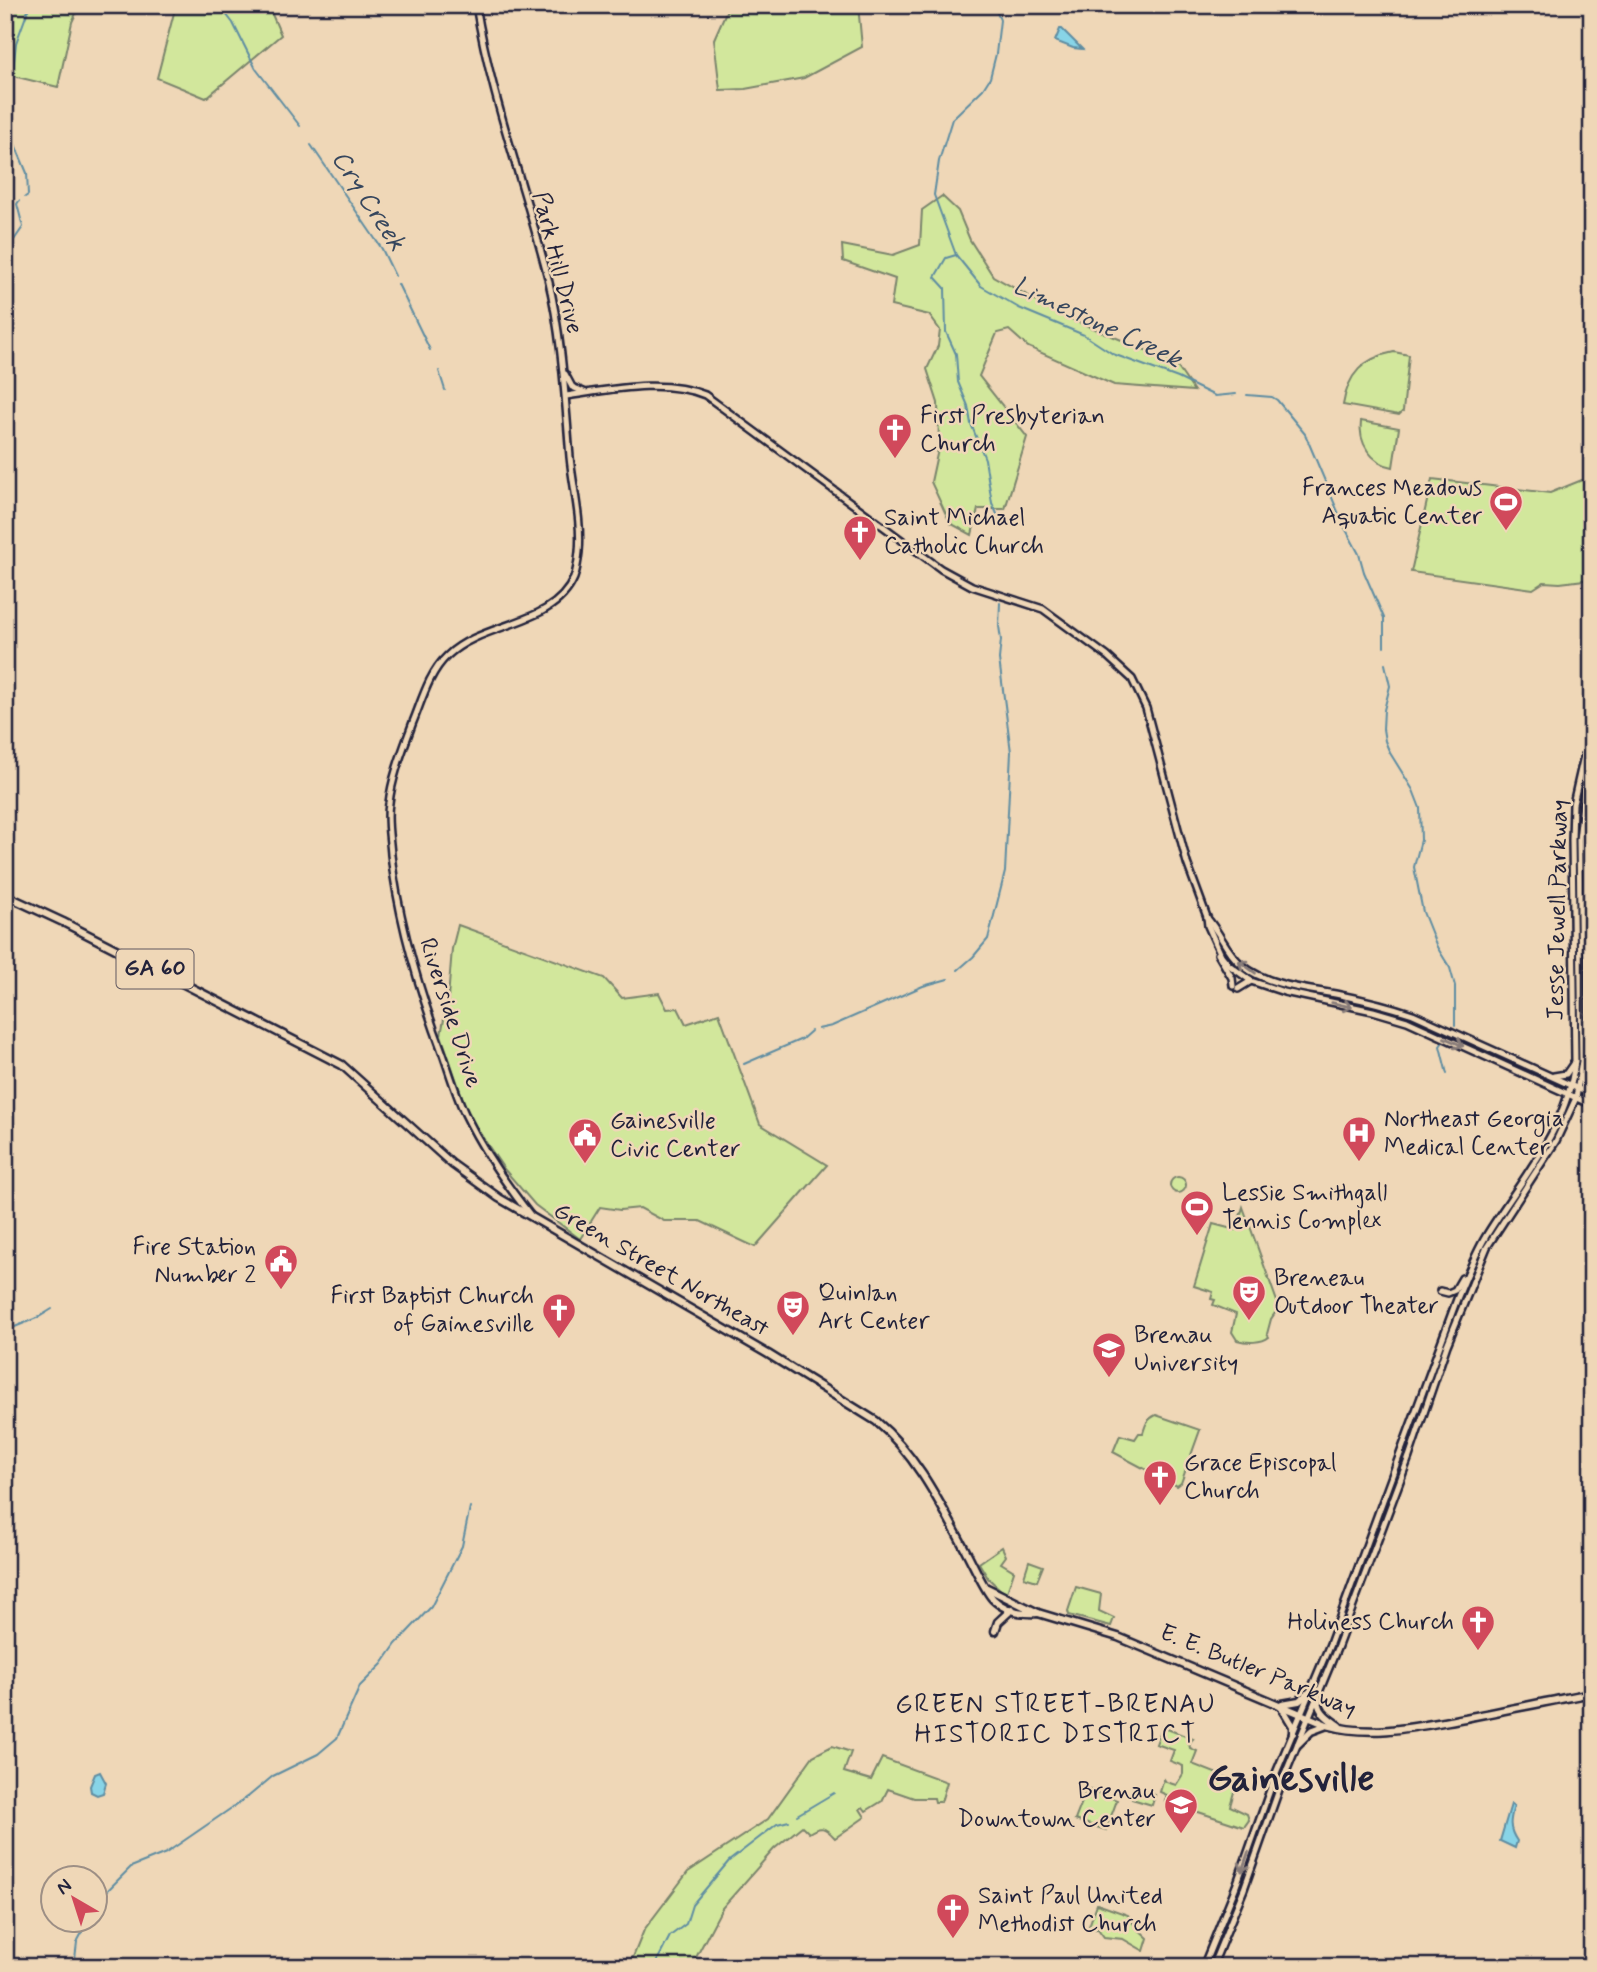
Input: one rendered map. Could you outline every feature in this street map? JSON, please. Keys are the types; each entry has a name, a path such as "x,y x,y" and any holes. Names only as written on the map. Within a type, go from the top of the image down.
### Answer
{"highway":[{"name":"Green Street Northeast","path":"5,894 342,1065 470,1179 568,1240 768,1354 876,1421 918,1469 987,1588"},
{"path":"987,1588 995,1601 1012,1610"},
{"name":"E. E. Butler Parkway","path":"987,1588 1038,1613 1118,1637 1343,1730 1371,1732 1431,1724 1592,1693"},
{"path":"1010,1600 1012,1610"},
{"path":"995,1631 999,1622 1012,1610"},
{"name":"E. E. Butler Parkway","path":"1012,1610 1026,1614 1038,1613"},
{"path":"1293,1733 1293,1726 1280,1704 1299,1701 1311,1691"},
{"path":"1318,1696 1322,1712 1343,1730"},
{"path":"1298,1744 1311,1731 1327,1725"}],"main road":[{"name":"Park Hill Drive","path":"476,5 479,28 498,103 548,277 566,396 580,544 576,575"},
{"path":"563,371 572,387 591,393"},
{"path":"566,396 666,386 687,388 705,395 942,569 982,590 1042,609 1122,668 1135,684 1146,708 1187,863 1207,917 1225,947 1247,969 1264,978 1385,1005 1413,1014 1592,1095"},
{"name":"Riverside Drive","path":"531,1216 495,1170 464,1112 435,1033 399,909 390,838 389,802 425,691 447,655 474,637 535,616 552,605 570,587 576,575"},
{"name":"Jesse Jewell Parkway","path":"1475,1254 1550,1138 1570,1086 1575,1061 1573,804 1583,761 1592,737"},
{"name":"Jesse Jewell Parkway","path":"1212,1967 1409,1457 1447,1345 1488,1247 1556,1141 1576,1098 1582,1061 1579,840 1585,786 1592,760"},
{"path":"1207,917 1221,962 1235,987 1251,981"},
{"path":"1217,948 1230,965 1251,981 1415,1024 1592,1105"},
{"path":"1293,994 1307,989"},
{"path":"1306,997 1319,991"},
{"path":"1548,1075 1561,1076 1570,1070 1575,1061"},
{"path":"1440,1291 1448,1293 1455,1290 1475,1254"},
{"path":"1203,1967 1236,1886 1276,1773 1311,1691 1475,1254"}],"green space":[{"path":"5,5 80,5 72,22 58,87 5,74"},
{"path":"176,5 268,5 281,35 206,98 157,78"},
{"path":"729,5 858,5 862,47 804,78 745,89 720,90 714,39"},
{"path":"942,196 958,211 970,240 993,276 1062,315 1174,362 1194,391 1114,385 1028,347 1009,330 997,333 979,376 1027,437 1005,509 978,509 972,535 950,523 931,482 939,445 938,403 927,369 938,346 940,330 929,315 891,306 895,279 843,261 842,245 893,255 920,245 922,210"},
{"path":"1394,352 1409,355 1403,411 1399,415 1343,405 1349,384 1359,369 1374,358"},
{"path":"1361,421 1399,428 1393,467 1378,461 1368,451 1362,437"},
{"name":"Frances Meadows Aquatic Center","path":"1432,479 1550,493 1582,480 1592,490 1592,579 1544,582 1533,589 1411,572"},
{"path":"458,925 604,978 622,998 659,993 667,1009 678,1008 686,1024 719,1013 760,1124 827,1165 755,1247 700,1221 664,1221 640,1208 620,1210 600,1207 580,1239 535,1205 504,1169 469,1117 441,1035 448,998 452,949"},
{"path":"1175,1177 1181,1177 1186,1185 1184,1191 1175,1193 1170,1188 1170,1182"},
{"path":"1243,1207 1279,1307 1271,1319 1267,1334 1269,1337 1254,1342 1237,1340 1232,1332 1236,1314 1213,1305 1213,1292 1194,1286 1213,1224 1236,1230"},
{"path":"1156,1415 1200,1430 1181,1483 1177,1486 1113,1452 1120,1435 1135,1439"},
{"path":"1002,1547 1006,1556 1001,1563 1014,1571 1007,1592 1003,1592 988,1578 979,1563"},
{"path":"1029,1561 1043,1566 1037,1581 1024,1577"},
{"path":"1076,1587 1101,1594 1099,1611 1114,1618 1111,1626 1069,1615"},
{"path":"1162,1727 1193,1739 1189,1743 1190,1748 1197,1751 1192,1764 1233,1780 1236,1785 1230,1806 1247,1814 1249,1820 1244,1827 1165,1801 1167,1795 1160,1792 1164,1779 1176,1785 1183,1774 1183,1766 1170,1761 1174,1750 1156,1744"},
{"path":"832,1746 851,1752 844,1772 871,1780 882,1758 947,1782 941,1802 935,1802 934,1798 914,1798 888,1789 882,1801 866,1811 863,1807 860,1809 865,1817 835,1838 823,1828 809,1833 802,1826 774,1849 722,1908 691,1967 629,1967 644,1930 688,1872 768,1819 813,1756"},
{"path":"1136,1788 1155,1795 1152,1805 1132,1799"},
{"path":"1087,1789 1117,1800 1106,1830 1075,1820"},
{"path":"1097,1904 1128,1915 1148,1938 1144,1951 1123,1939 1104,1937 1098,1929 1088,1929"}],"water":[{"path":"1062,29 1082,49 1055,41"},
{"path":"100,1772 106,1783 103,1793 97,1795 91,1792 90,1786 95,1774"},
{"path":"1511,1804 1514,1806 1511,1824 1517,1841 1515,1848 1500,1841"}],"waterway":[{"path":"25,197 28,195 27,173 11,135 9,107 16,43 30,5"},
{"name":"Cry Creek","path":"219,5 233,23 256,69 300,126"},
{"path":"994,5 1000,20 990,78 983,89 952,119 939,161 934,195 956,255 946,258 935,277 945,288 946,332 956,354 958,382 985,459 992,503 1002,525"},
{"name":"Cry Creek","path":"311,145 382,249 395,276"},
{"path":"5,253 23,227 17,204 19,201"},
{"name":"Limestone Creek","path":"956,255 981,286 1019,308 1084,335 1113,354 1178,378 1215,396 1236,394"},
{"name":"Cry Creek","path":"398,284 430,350"},
{"name":"Cry Creek","path":"439,371 445,390"},
{"name":"Limestone Creek","path":"1247,395 1272,397 1277,400 1305,434 1344,526 1359,554 1384,618 1384,647"},
{"path":"958,970 988,939 1005,872 1011,752 999,659 1000,603"},
{"name":"Limestone Creek","path":"1385,664 1390,686 1384,710 1385,741 1413,790 1420,808 1421,840 1414,867 1423,912 1437,947 1450,968 1455,986 1455,1025"},
{"path":"818,1029 832,1026 923,986 948,979"},
{"path":"744,1064 802,1039 811,1031"},
{"name":"Limestone Creek","path":"1443,1042 1440,1046 1447,1074"},
{"path":"5,1331 52,1309"},
{"path":"108,1890 131,1867 166,1853 249,1796 273,1776 318,1754 337,1738 360,1686 431,1607 462,1546 470,1507"},
{"path":"797,1815 834,1793"},
{"path":"654,1967 670,1936 686,1924 692,1905 729,1861 777,1824 789,1821"},
{"path":"74,1967 77,1942 81,1934"}],"place":[{"name":"First Presbyterian Church","path":"895,460"},
{"name":"Frances Meadows Aquatic Center","path":"1506,532"},
{"name":"Saint Michael Catholic Church","path":"860,562"},
{"name":"Northeast Georgia Medical Center","path":"1359,1163"},
{"name":"Gainesville Civic Center","path":"585,1165"},
{"name":"Lessie Smithgall Tennis Complex","path":"1197,1237"},
{"name":"Fire Station Number 2","path":"281,1291"},
{"name":"Breneau Outdoor Theater","path":"1249,1322"},
{"name":"Quinlan Art Center","path":"793,1337"},
{"name":"First Baptist Church of Gainesville","path":"559,1340"},
{"name":"Brenau University","path":"1109,1379"},
{"name":"Grace Episcopal Church","path":"1160,1507"},
{"name":"Holiness Church","path":"1478,1652"},
{"name":"Brenau Downtown Center","path":"1181,1835"},
{"name":"Saint Paul United Methodist Church","path":"953,1940"}],"district":[{"name":"GREEN STREET-BRENAU HISTORIC DISTRICT","path":"1056,1720"},
{"name":"Gainesville","path":"1291,1779"}]}
